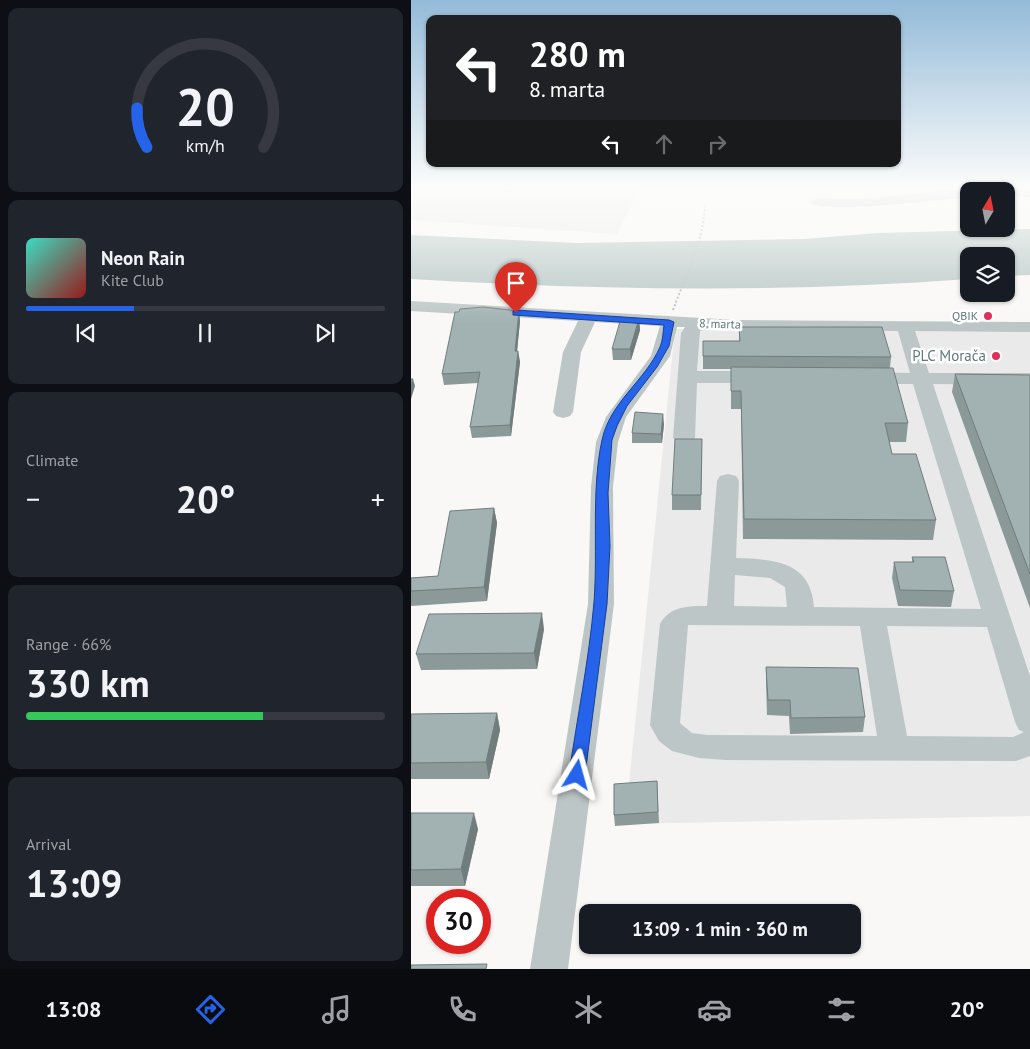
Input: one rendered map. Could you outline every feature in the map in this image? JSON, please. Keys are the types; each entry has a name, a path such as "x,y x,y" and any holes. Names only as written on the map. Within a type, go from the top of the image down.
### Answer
{"street":[{"name":"8. marta","path":"411,306 589,317 672,315 702,324 907,332 1030,327"},
{"path":"549,969 601,604 604,456 611,426 623,405 662,351 672,315"},
{"path":"563,412 572,352 589,317"},
{"path":"684,438 690,334 693,328 702,324"},
{"path":"1030,339 907,332 997,618 1019,658 1030,722"},
{"path":"688,377 776,377"},
{"path":"845,378 1030,379"},
{"path":"720,615 728,481"},
{"path":"723,566 779,571 792,577 798,587 801,616"},
{"path":"997,618 720,615 691,615 679,618 673,624 665,725 671,736 681,742 725,748 1016,749 1030,742"},
{"path":"872,617 893,749"}],"path":[{"path":"672,315 704,232"}],"shaded area":[{"path":"591,232 618,232 617,234"},
{"path":"908,232 960,232 960,238 1015,238 1015,232 1030,232 1030,275 1015,276 1015,247 960,247 960,279 759,288 620,288 411,279 411,235 576,243 804,239"},
{"path":"675,329 1030,331 1030,816 625,824"}],"building":[{"path":"483,307 519,311 515,351 518,351 510,425 470,427 480,372 442,374 455,312 459,312 460,309"},
{"path":"621,318 639,319 630,349 612,349"},
{"path":"739,327 882,327 891,357 703,356 703,341 740,341"},
{"path":"731,367 893,368 908,423 885,423 892,454 916,454 936,520 744,519 741,391 731,391"},
{"path":"955,374 1030,375 1030,574"},
{"path":"635,412 663,414 661,434 632,433"},
{"path":"675,439 702,439 701,495 672,495"},
{"path":"494,508 484,587 411,591 411,578 438,576 450,511"},
{"path":"912,557 945,557 954,591 900,590 894,562 914,562"},
{"path":"542,613 534,653 416,654 429,614"},
{"path":"766,667 858,668 865,717 791,718 790,700 768,700"},
{"path":"497,713 486,762 411,763 411,714"},
{"path":"657,781 658,812 614,815 614,784"},
{"path":"411,813 474,813 461,869 411,870"},
{"path":"487,964 486,969 411,969 411,965"}],"place":[{"name":"QBIK","path":"988,316"},
{"name":"PLC Morača","path":"996,356"}],"route":[{"path":"516,313 669,322 665,346 654,365 623,405 611,426 607,440 602,493 603,572 601,604 577,775"}]}
